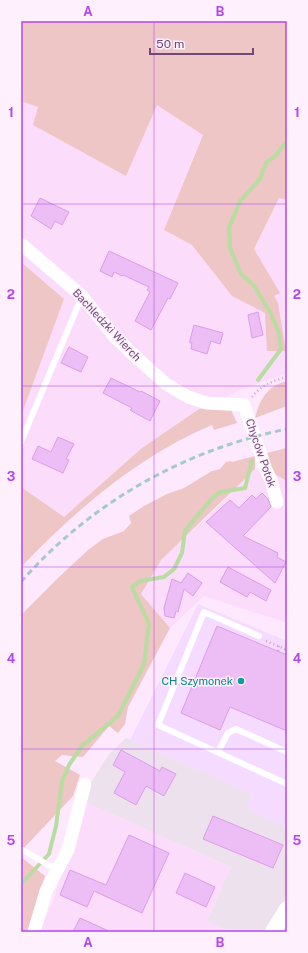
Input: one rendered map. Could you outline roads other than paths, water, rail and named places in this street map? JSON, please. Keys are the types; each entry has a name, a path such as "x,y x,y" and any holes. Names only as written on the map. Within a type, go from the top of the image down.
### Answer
{"street":[{"name":"Bachledzki Wierch","path":"21,244 82,296 114,336 166,384 188,397 207,403 244,405"},
{"name":"Chyców Potok","path":"244,405 266,470 271,480 277,502"},
{"path":"34,932 54,868 68,850 85,784"},
{"path":"273,932 287,909"}],"lane":[{"path":"21,442 82,296"},
{"path":"259,636 204,612 158,725 287,784"},
{"path":"218,752 228,733 236,729 287,752"},
{"path":"21,849 54,868"}],"waterway":[{"name":"Chyców Potok","path":"258,380 281,349 279,333 270,312 254,286 241,274 230,248 229,228 240,201 260,179 266,163 276,155 287,141"},
{"name":"Chyców Potok","path":"21,884 49,854 56,826 62,782 69,765 82,746 118,716 144,664 149,624 132,587 140,581 164,577 174,569 182,553 185,531 213,497 221,492 245,488 252,461"}],"railway":[{"path":"21,582 48,554 77,528 108,504 141,484 176,466 212,451 249,438 287,429"}],"place":[{"name":"CH Szymonek","path":"241,681"}]}
